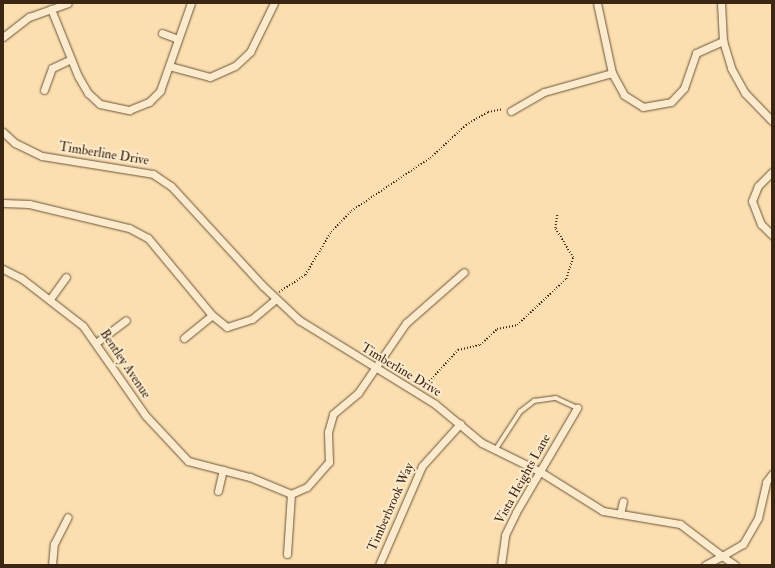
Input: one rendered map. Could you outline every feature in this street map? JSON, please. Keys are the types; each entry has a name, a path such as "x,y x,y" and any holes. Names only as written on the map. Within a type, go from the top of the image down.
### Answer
{"street":[{"path":"4,33 29,17 68,3"},
{"path":"52,9 71,59 88,93 100,104 129,110 149,102 160,91 191,3"},
{"path":"169,66 210,77 235,66 250,52 274,3"},
{"path":"597,3 612,73 629,101 643,107 664,106 684,88 696,54 723,41"},
{"path":"721,3 723,41 737,80 772,121"},
{"path":"162,33 178,40"},
{"path":"44,90 52,68 71,59"},
{"path":"511,111 544,92 612,73"},
{"name":"Timberline Drive","path":"3,132 15,143 42,156 153,174 171,186 274,297 313,330 416,395 435,404 495,450 539,471 587,502 620,514 680,524 735,565"},
{"path":"772,172 758,186 752,201 758,219 772,235"},
{"path":"3,203 29,204 140,233 158,246 212,315 227,327 235,327 259,315 274,297"},
{"name":"Bentley Avenue","path":"3,269 50,299 97,342 136,404 182,456 195,465 223,470 291,494"},
{"path":"287,554 291,494 307,487 324,471 331,454 328,432 333,414 358,393 406,323 464,272"},
{"path":"50,299 66,277"},
{"path":"184,338 212,315"},
{"path":"97,342 126,320"},
{"name":"Vista Heights Lane","path":"501,565 505,534 539,471 577,408"},
{"name":"Timberbrook Way","path":"379,565 422,466 460,424"},
{"path":"218,491 223,470"},
{"path":"705,565 743,544 758,518 766,482 772,474"},
{"path":"620,514 623,501"},
{"path":"52,565 54,544 68,517"}],"lane":[{"path":"495,450 520,412 534,401 556,398 577,408"}],"path":[{"path":"274,297 301,279 331,232 364,201 430,158 479,116 497,110 511,111"},
{"path":"416,395 458,350 480,345 497,329 517,325 566,279 573,258 555,228 558,215"}]}
